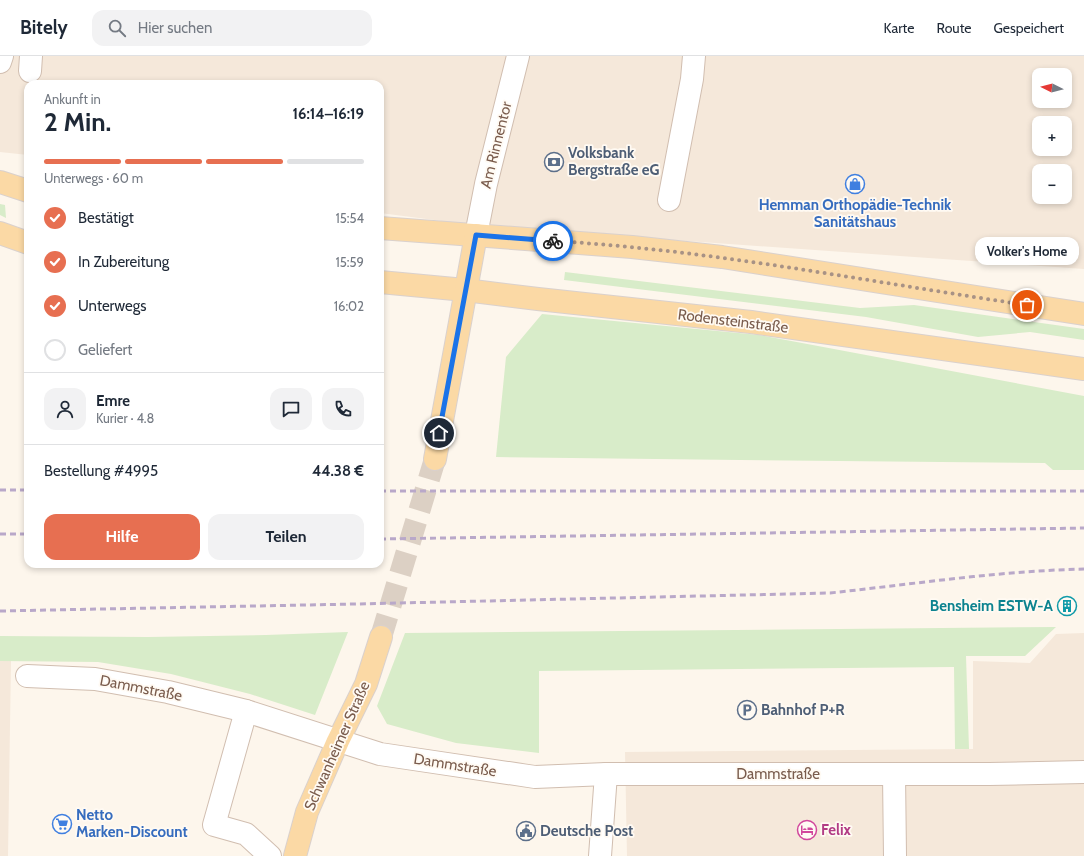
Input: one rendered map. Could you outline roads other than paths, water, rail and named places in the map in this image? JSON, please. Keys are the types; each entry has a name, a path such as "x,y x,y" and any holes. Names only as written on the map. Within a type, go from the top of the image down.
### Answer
{"main road":[{"path":"384,228 632,247 722,257 1084,314"},
{"path":"435,459 476,235"},
{"name":"Rodensteinstraße","path":"384,282 751,322 1084,369"},
{"name":"Schwanheimer Straße","path":"295,856 307,812 338,741 366,684 381,637"}],"street":[{"path":"0,62 2,56"},
{"name":"Am Rinnentor","path":"476,235 486,184 518,56"},
{"path":"669,200 692,79 694,56"},
{"name":"Dammstraße","path":"27,676 95,679 168,692 246,711 380,754 535,777 606,774 989,774 1084,772"},
{"path":"246,711 214,825 246,834 270,856"},
{"path":"600,856 606,774"},
{"path":"894,774 895,856"}],"tunnel":[{"path":"381,637 435,459"}],"railway":[{"path":"0,490 24,490"},
{"path":"384,491 1084,491"},
{"path":"384,539 1084,528"},
{"path":"0,534 24,534"},
{"path":"0,611 830,593 988,575 1084,569"}],"place":[{"name":"Volksbank Bergstraße eG","path":"554,162"},
{"name":"Hemman Orthopädie-Technik Sanitätshaus","path":"855,184"},
{"name":"Volker's Home","path":"1027,305"},
{"name":"Bensheim ESTW-A","path":"1067,606"},
{"name":"Bahnhof P+R","path":"747,710"},
{"name":"Netto Marken-Discount","path":"62,824"},
{"name":"Felix","path":"807,830"},
{"name":"Deutsche Post","path":"526,831"}]}
